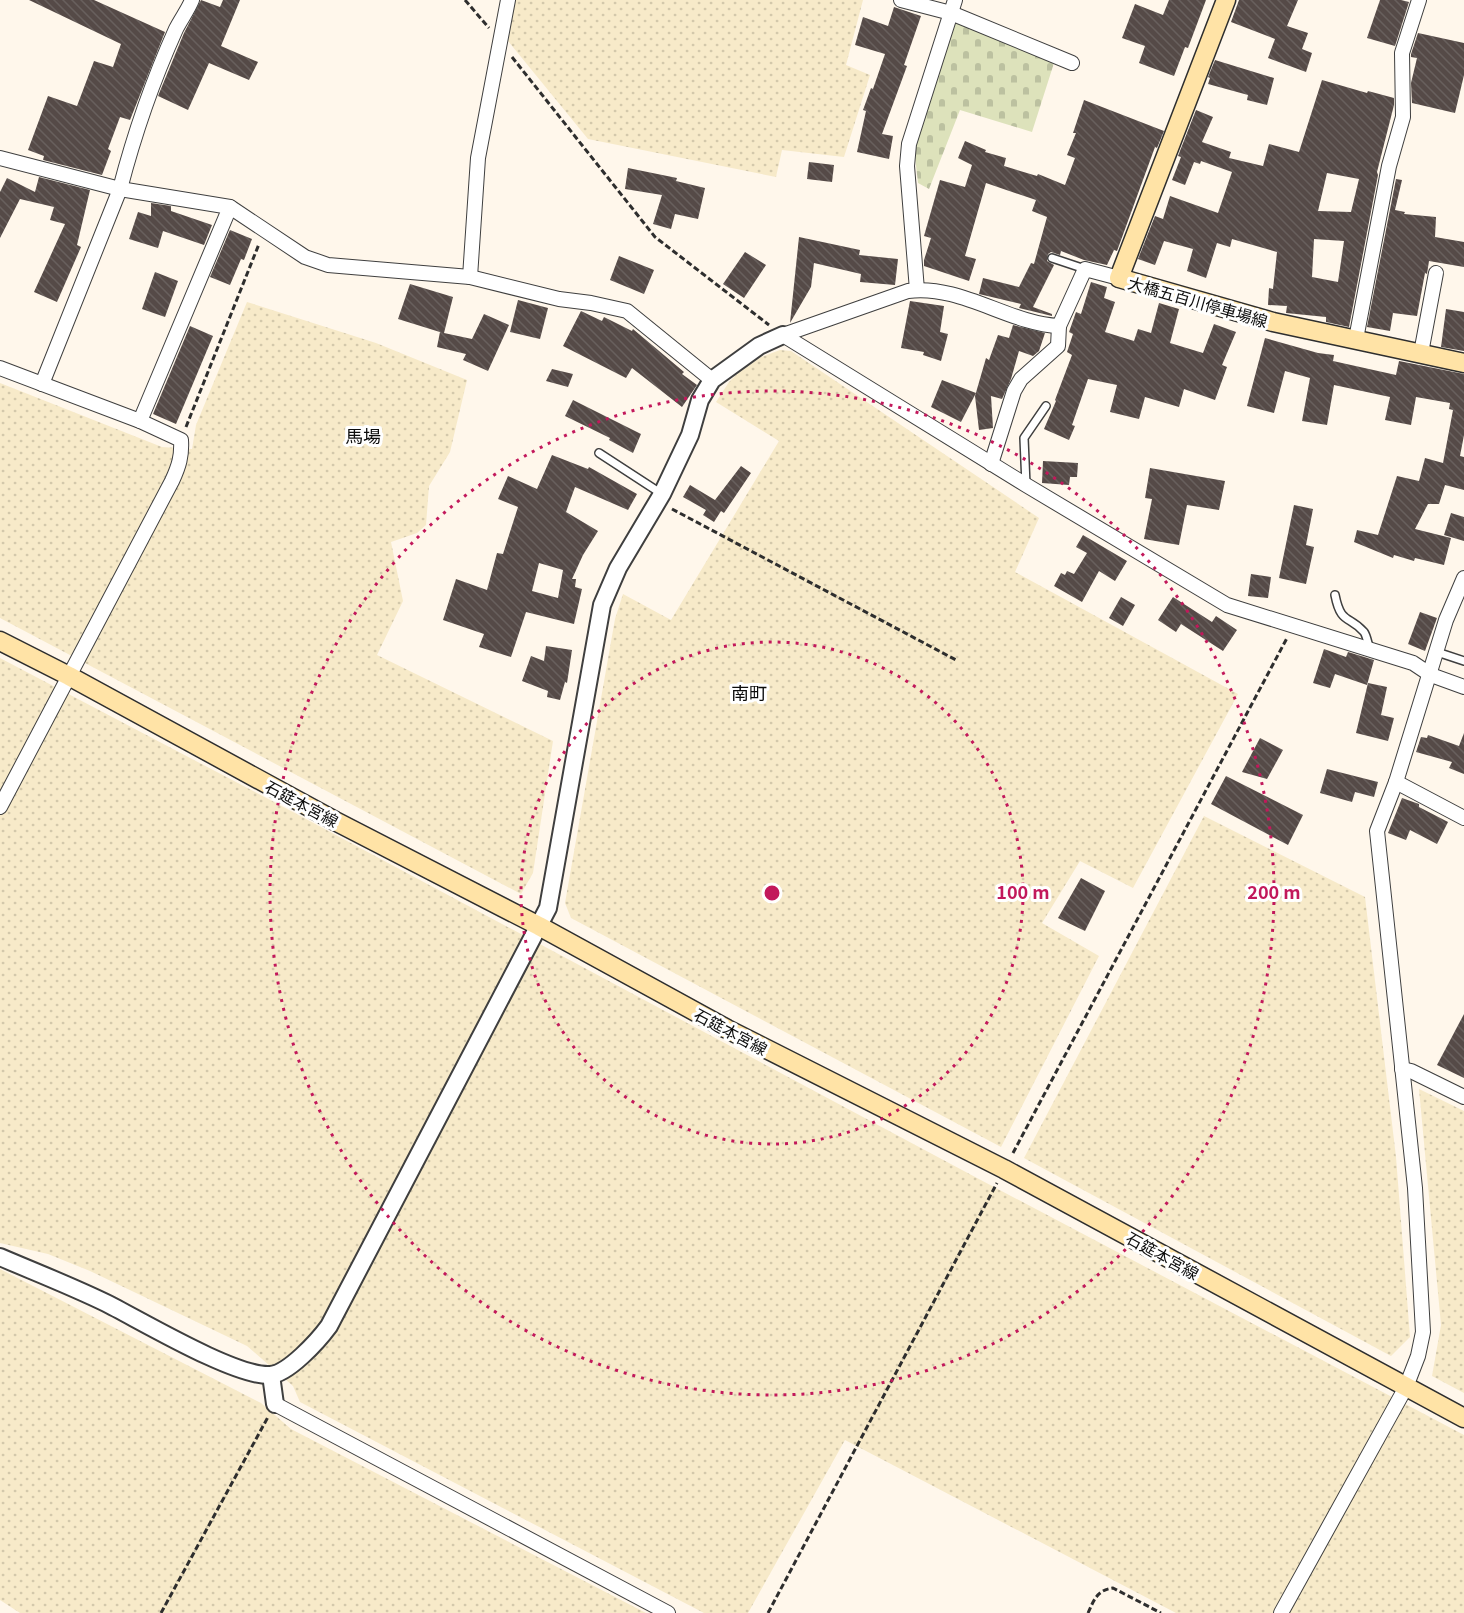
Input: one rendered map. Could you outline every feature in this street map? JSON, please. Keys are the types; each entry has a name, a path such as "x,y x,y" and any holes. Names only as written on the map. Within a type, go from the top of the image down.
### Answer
{"main road":[{"name":"大橋五百川停車場線","path":"1226,0 1119,278 1273,322 1464,363"},
{"name":"石筵本宮線","path":"0,642 69,676 334,821 539,926 727,1029 1004,1169 1464,1418"}],"street":[{"path":"42,384 120,189 150,94 177,27 192,0"},
{"path":"470,277 478,158 508,0"},
{"path":"901,0 953,7 1072,63"},
{"path":"1356,339 1389,166 1403,117 1402,53 1419,0"},
{"path":"917,290 906,166 909,144 953,7"},
{"path":"0,158 120,189 230,207 305,257 328,265 470,277 559,299 627,311 712,380"},
{"path":"140,421 230,207"},
{"path":"992,464 1014,391 1021,379 1058,346 1059,326 1085,269 1119,278"},
{"path":"1421,353 1436,273"},
{"path":"0,1257 104,1302 214,1358 245,1371 271,1375 304,1355 329,1326 548,908 602,605 618,568 659,497 690,435 700,400 712,380 759,346 783,335 908,291 935,291 976,301 1044,326 1059,326"},
{"path":"783,335 1026,485 1227,604 1293,627 1413,663 1431,675 1464,687"},
{"path":"0,368 140,421 181,441 181,461 172,481 0,807"},
{"path":"1281,1613 1406,1387 1424,1332 1415,1188 1377,831 1396,782 1431,675 1446,620 1464,578"},
{"path":"1396,782 1464,818"},
{"path":"1402,1069 1411,1071 1464,1097"},
{"path":"271,1375 275,1404 668,1613"}],"lane":[{"path":"1052,258 1085,269"},
{"path":"1026,485 1024,438 1046,406"},
{"path":"599,453 659,497"},
{"path":"1335,595 1339,612 1346,620 1365,632 1370,650"},
{"path":"1437,652 1464,661"}],"path":[{"path":"465,0 655,237 783,335"},
{"path":"181,441 264,231"},
{"path":"659,497 956,660"},
{"path":"768,1613 1293,627"},
{"path":"161,1613 275,1404"},
{"path":"1088,1613 1097,1594 1105,1589 1113,1588 1161,1613"}],"shaded area":[{"path":"515,0 863,0 846,65 870,75 844,157 782,150 776,177 588,139 508,41"},
{"path":"247,302 376,343 467,380 450,452 429,486 426,525 417,533 391,542 403,601 377,655 553,741 533,873 521,894 0,618 0,383 162,447 192,449 196,425"},
{"path":"780,350 791,351 1039,518 1015,572 1238,694 1133,888 1080,861 1042,923 1099,956 1001,1147 571,918 565,903 615,619 623,594 671,620 779,441 716,402 738,373 761,357"},
{"path":"0,658 1464,1435 1464,1613 1176,1613 845,1440 748,1613 704,1613 300,1402 293,1386 247,1346 90,1271 48,1254 0,1243"},
{"path":"1204,816 1365,897 1396,1157 1410,1337 1391,1356 1024,1158"},
{"path":"1419,1089 1464,1111 1464,1393 1432,1376 1441,1325"},
{"path":"0,1269 261,1403 291,1429 646,1613 20,1613 0,1600"}],"green space":[{"path":"955,18 1054,63 1032,132 960,110 929,189 918,183 914,148"}],"building":[{"path":"29,0 94,0 165,32 130,120 120,117 108,149 111,151 102,175 43,160 44,156 28,150 48,96 77,106 94,61 113,67 121,44"},
{"path":"201,0 220,7 223,0 240,0 221,46 258,62 249,80 209,63 188,110 158,96 184,33"},
{"path":"1169,0 1206,0 1188,48 1185,47 1174,76 1139,63 1145,46 1122,38 1135,4 1163,15"},
{"path":"1239,0 1298,0 1287,26 1308,33 1302,49 1312,53 1306,72 1268,58 1275,39 1231,22"},
{"path":"1380,0 1409,2 1395,46 1367,38"},
{"path":"894,7 921,16 904,65 907,66 882,134 893,136 889,159 857,152 866,111 863,110 885,54 855,45 863,17 888,26"},
{"path":"1418,33 1464,43 1464,75 1455,113 1412,103 1411,83 1417,58 1411,57 1411,54"},
{"path":"1215,60 1274,78 1267,105 1247,100 1248,95 1208,84 1210,78 1208,77"},
{"path":"1322,80 1394,98 1377,172 1349,327 1326,322 1326,317 1286,313 1287,306 1268,305 1269,288 1273,289 1277,252 1232,239 1230,247 1217,243 1206,278 1187,271 1193,249 1164,241 1155,265 1138,259 1155,216 1163,219 1170,196 1218,213 1232,172 1201,161 1200,164 1194,162 1185,185 1172,180 1181,157 1178,156 1196,110 1213,117 1202,142 1231,152 1229,158 1263,166 1269,144 1299,152","holes":["1327,173 1359,179 1351,212 1318,211","1314,239 1344,241 1338,282 1312,277"]},
{"path":"1084,100 1164,131 1157,148 1155,147 1117,251 1114,250 1107,265 1084,260 1061,251 1060,255 1051,252 1048,254 1047,261 1054,265 1033,307 1052,314 1052,316 1019,308 1021,304 979,294 983,278 1019,287 1031,263 1034,264 1047,217 1032,211 1036,200 986,183 965,256 976,259 969,281 924,266 931,238 924,236 940,180 965,187 972,165 958,158 965,141 986,150 985,152 1006,158 1004,166 1037,176 1038,174 1065,185 1075,158 1067,155 1076,133 1073,133"},
{"path":"809,162 834,165 832,182 807,179"},
{"path":"628,168 677,178 676,181 705,188 698,219 675,214 671,229 653,224 662,195 625,189"},
{"path":"39,177 90,190 77,245 81,247 57,302 34,292 65,224 50,220 54,207 20,199 0,238 0,192 7,178 35,192"},
{"path":"1396,179 1402,180 1395,210 1405,212 1404,214 1436,217 1435,237 1464,242 1464,267 1429,261 1417,316 1393,313 1390,331 1367,327"},
{"path":"151,203 171,206 171,211 212,225 204,245 163,231 158,248 129,239 138,212 151,216"},
{"path":"230,230 252,239 244,260 241,259 230,285 210,277"},
{"path":"799,237 860,250 859,255 898,259 895,285 860,282 861,274 814,263 811,287 790,323"},
{"path":"745,252 766,265 744,298 723,284"},
{"path":"619,256 654,270 644,294 610,280"},
{"path":"155,272 178,281 165,317 142,309"},
{"path":"1091,282 1107,287 1104,298 1115,302 1105,332 1134,341 1138,329 1151,333 1159,303 1179,309 1170,343 1203,353 1214,324 1236,332 1222,365 1227,367 1215,400 1184,389 1179,407 1145,397 1139,419 1110,412 1117,385 1088,379 1069,440 1044,429 1072,355 1067,352 1073,334 1069,332 1076,312 1081,314"},
{"path":"410,284 453,297 444,333 472,339 484,314 509,325 488,371 463,360 466,354 437,347 440,332 398,319"},
{"path":"518,300 548,308 540,339 510,332"},
{"path":"910,301 944,306 940,332 948,334 941,361 923,355 924,352 901,348"},
{"path":"1446,309 1464,312 1464,351 1441,347"},
{"path":"581,311 602,321 604,317 632,331 633,329 684,372 682,374 697,385 682,407 632,368 626,378 563,346"},
{"path":"1013,325 1045,333 1039,351 1033,356 1019,351 1011,379 1002,399 991,396 993,428 979,430 975,396 986,358 989,360 998,335 1009,338"},
{"path":"190,326 213,336 176,424 153,414"},
{"path":"1265,338 1318,353 1334,355 1333,361 1396,375 1399,361 1464,374 1464,435 1460,456 1464,457 1464,490 1445,485 1439,504 1428,504 1415,529 1451,538 1444,565 1415,558 1414,561 1394,555 1393,558 1354,542 1357,530 1378,535 1397,476 1419,481 1425,458 1443,463 1453,410 1449,409 1450,403 1416,397 1411,425 1385,420 1390,397 1334,385 1327,425 1302,421 1310,378 1285,371 1274,413 1247,406"},
{"path":"552,369 573,374 568,387 546,381"},
{"path":"942,380 976,393 961,422 931,407"},
{"path":"573,400 641,434 633,453 609,440 610,438 565,416"},
{"path":"552,455 588,469 589,467 637,494 628,510 575,487 566,512 598,531 572,579 576,579 575,587 582,589 574,624 526,612 511,657 479,647 484,634 443,620 456,579 487,590 497,553 503,554 518,507 498,499 508,476 537,489","holes":["539,563 563,570 558,598 532,591"]},
{"path":"1043,461 1078,463 1077,477 1070,477 1069,485 1042,483"},
{"path":"741,466 751,473 724,513 721,511 714,522 703,515 706,510 683,497 690,485 715,500"},
{"path":"1150,468 1225,481 1219,510 1187,505 1179,545 1144,539 1152,499 1145,498"},
{"path":"1294,505 1313,509 1306,545 1314,547 1306,584 1279,578"},
{"path":"1451,513 1464,517 1464,541 1444,535"},
{"path":"1083,535 1127,561 1115,581 1099,571 1082,602 1054,586 1061,573 1065,575 1067,571 1074,574 1087,553 1076,547"},
{"path":"1251,574 1271,577 1268,598 1248,596"},
{"path":"1121,597 1135,605 1123,626 1109,618"},
{"path":"1173,597 1212,622 1216,616 1237,630 1223,651 1181,624 1176,632 1158,620"},
{"path":"1420,612 1437,618 1425,651 1408,644"},
{"path":"546,646 572,650 567,683 565,682 560,700 547,697 548,691 522,681 531,656 544,661"},
{"path":"1324,649 1346,657 1348,652 1374,660 1367,685 1335,674 1330,688 1313,683"},
{"path":"1368,683 1387,687 1381,715 1394,718 1388,741 1356,733"},
{"path":"1464,733 1464,774 1449,768 1452,762 1416,752 1421,737 1427,738 1428,735 1459,746"},
{"path":"1260,738 1283,750 1267,779 1242,772"},
{"path":"1327,769 1378,782 1374,797 1355,792 1352,802 1320,793"},
{"path":"1226,776 1303,815 1288,845 1211,804"},
{"path":"1402,798 1419,804 1419,807 1448,822 1437,844 1410,830 1406,840 1388,833"},
{"path":"1081,878 1105,891 1085,931 1058,918"},
{"path":"1464,1014 1464,1078 1437,1065"}],"district":[{"name":"馬場","path":"363,435"},
{"name":"南町","path":"749,692"}]}
